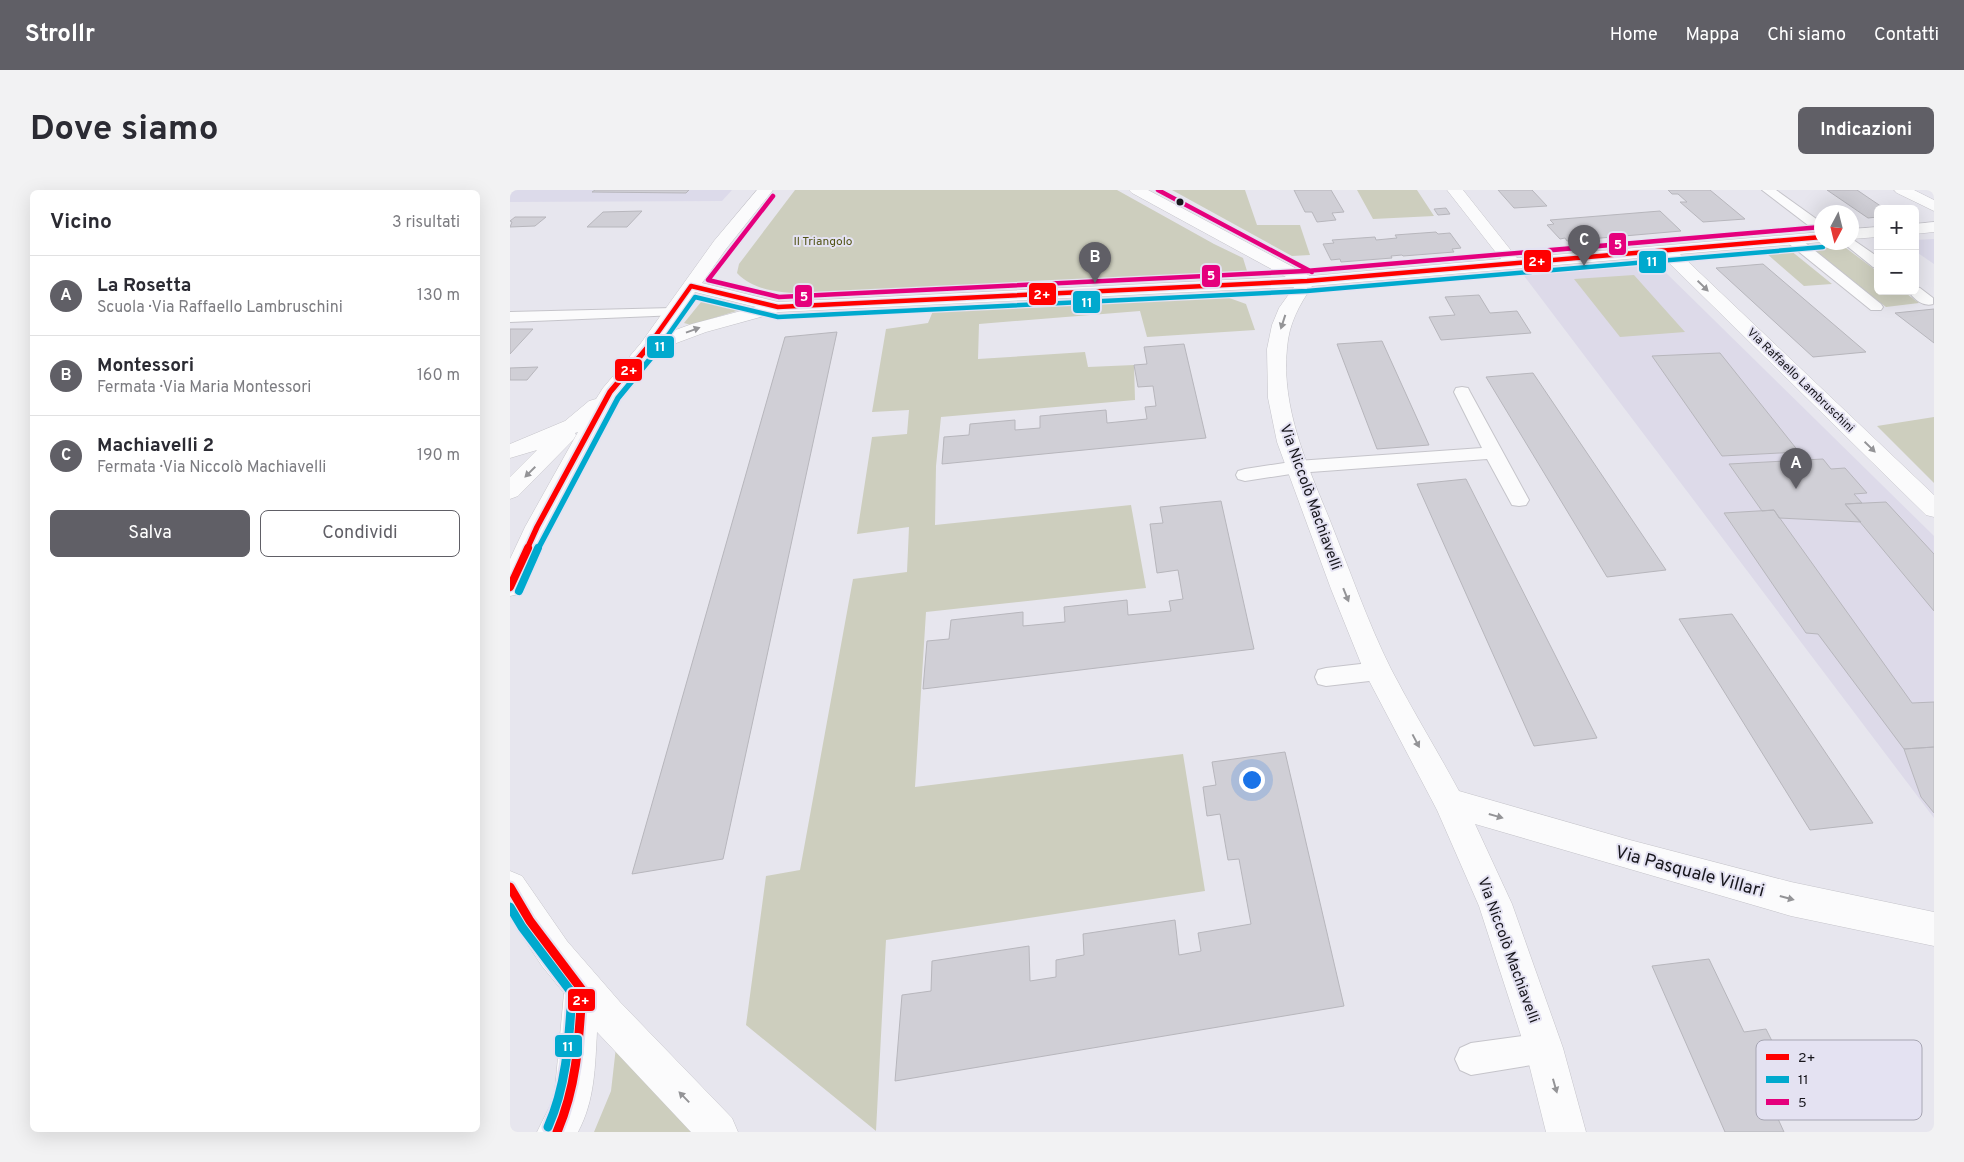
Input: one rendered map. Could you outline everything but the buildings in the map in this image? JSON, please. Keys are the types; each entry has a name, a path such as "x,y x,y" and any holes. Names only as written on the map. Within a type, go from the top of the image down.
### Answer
{"street":[{"path":"510,491 573,426 610,392 648,348 691,286 765,190"},
{"path":"1137,190 1307,281"},
{"path":"1455,190 1513,264"},
{"path":"1902,190 1934,206"},
{"path":"1919,229 1934,227"},
{"path":"1859,233 1874,232"},
{"path":"648,348 699,328 778,306 1307,281 1668,252 1814,238"},
{"name":"Via Raffaello Lambruschini","path":"1668,252 1934,509"},
{"name":"Via Niccolò Machiavelli","path":"1307,281 1288,308 1281,326 1277,349 1278,398 1288,442 1378,671 1449,802 1495,904 1544,1048 1566,1132"},
{"path":"691,286 778,306"},
{"path":"510,587 537,527 610,392"},
{"path":"510,451 528,446 573,426"},
{"name":"Via Pasquale Villari","path":"1449,802 1630,855 1791,899 1934,929"},
{"path":"510,887 530,921 582,990 718,1132"},
{"path":"557,1132 567,1113 574,1089 582,990"}],"lane":[{"path":"1768,190 1814,223"},
{"path":"1794,240 1876,307"},
{"path":"1859,250 1874,261"},
{"path":"1919,294 1928,302"},
{"path":"510,317 672,312"},
{"path":"1462,392 1519,500"},
{"path":"1244,475 1297,467 1493,453"},
{"path":"1326,677 1378,671"},
{"path":"1471,1058 1544,1048"}],"shaded area":[{"path":"510,190 732,190 722,201 510,202"},
{"path":"1934,239 1934,264 1919,254 1919,240"},
{"path":"1656,263 1934,536 1934,818 1522,273"}],"green space":[{"name":"Il Triangolo","path":"795,190 1117,190 1243,258 1247,271 806,294 769,290 752,284 737,273 739,264"},
{"path":"1172,190 1245,190 1257,225 1300,225 1310,255 1292,256"},
{"path":"1357,190 1417,190 1434,216 1373,219"},
{"path":"1810,249 1849,250 1874,269 1874,295 1908,295 1919,303 1886,307"},
{"path":"1790,250 1832,284 1804,286 1766,253"},
{"path":"1634,275 1685,332 1620,337 1574,279"},
{"path":"1221,295 1246,304 1255,330 1147,337 1140,311 979,324 978,359 1085,352 1088,367 1134,365 1135,400 941,417 936,466 935,525 1131,505 1146,588 926,612 915,787 1183,754 1205,891 886,940 876,1131 746,1025 766,876 800,870 853,579 907,572 909,527 857,534 872,437 907,434 909,410 872,412 886,329 928,323 933,311"},
{"path":"707,299 743,309 691,325 684,323 701,302"},
{"path":"1934,417 1934,483 1877,426"},
{"path":"616,1047 700,1132 594,1132 611,1091"}],"transit line":[{"name":"5","path":"1158,190 1312,272"},
{"name":"5","path":"773,196 708,280 779,297 1306,271 1814,228"},
{"name":"2+","path":"510,587 537,527 610,392 648,347 691,286 778,307 1307,281 1814,238"},
{"name":"11","path":"519,591 546,531 618,398 656,353 695,297 778,317 1307,291 1814,248"},
{"name":"2+","path":"510,887 530,921 582,990 574,1081 565,1115 557,1132"},
{"name":"11","path":"510,907 522,927 572,993 567,1062 560,1095 548,1127"}],"place":[{"name":"Machiavelli 2","path":"1584,266"},
{"name":"Montessori","path":"1095,283"},
{"name":"La Rosetta","path":"1796,489"}]}
